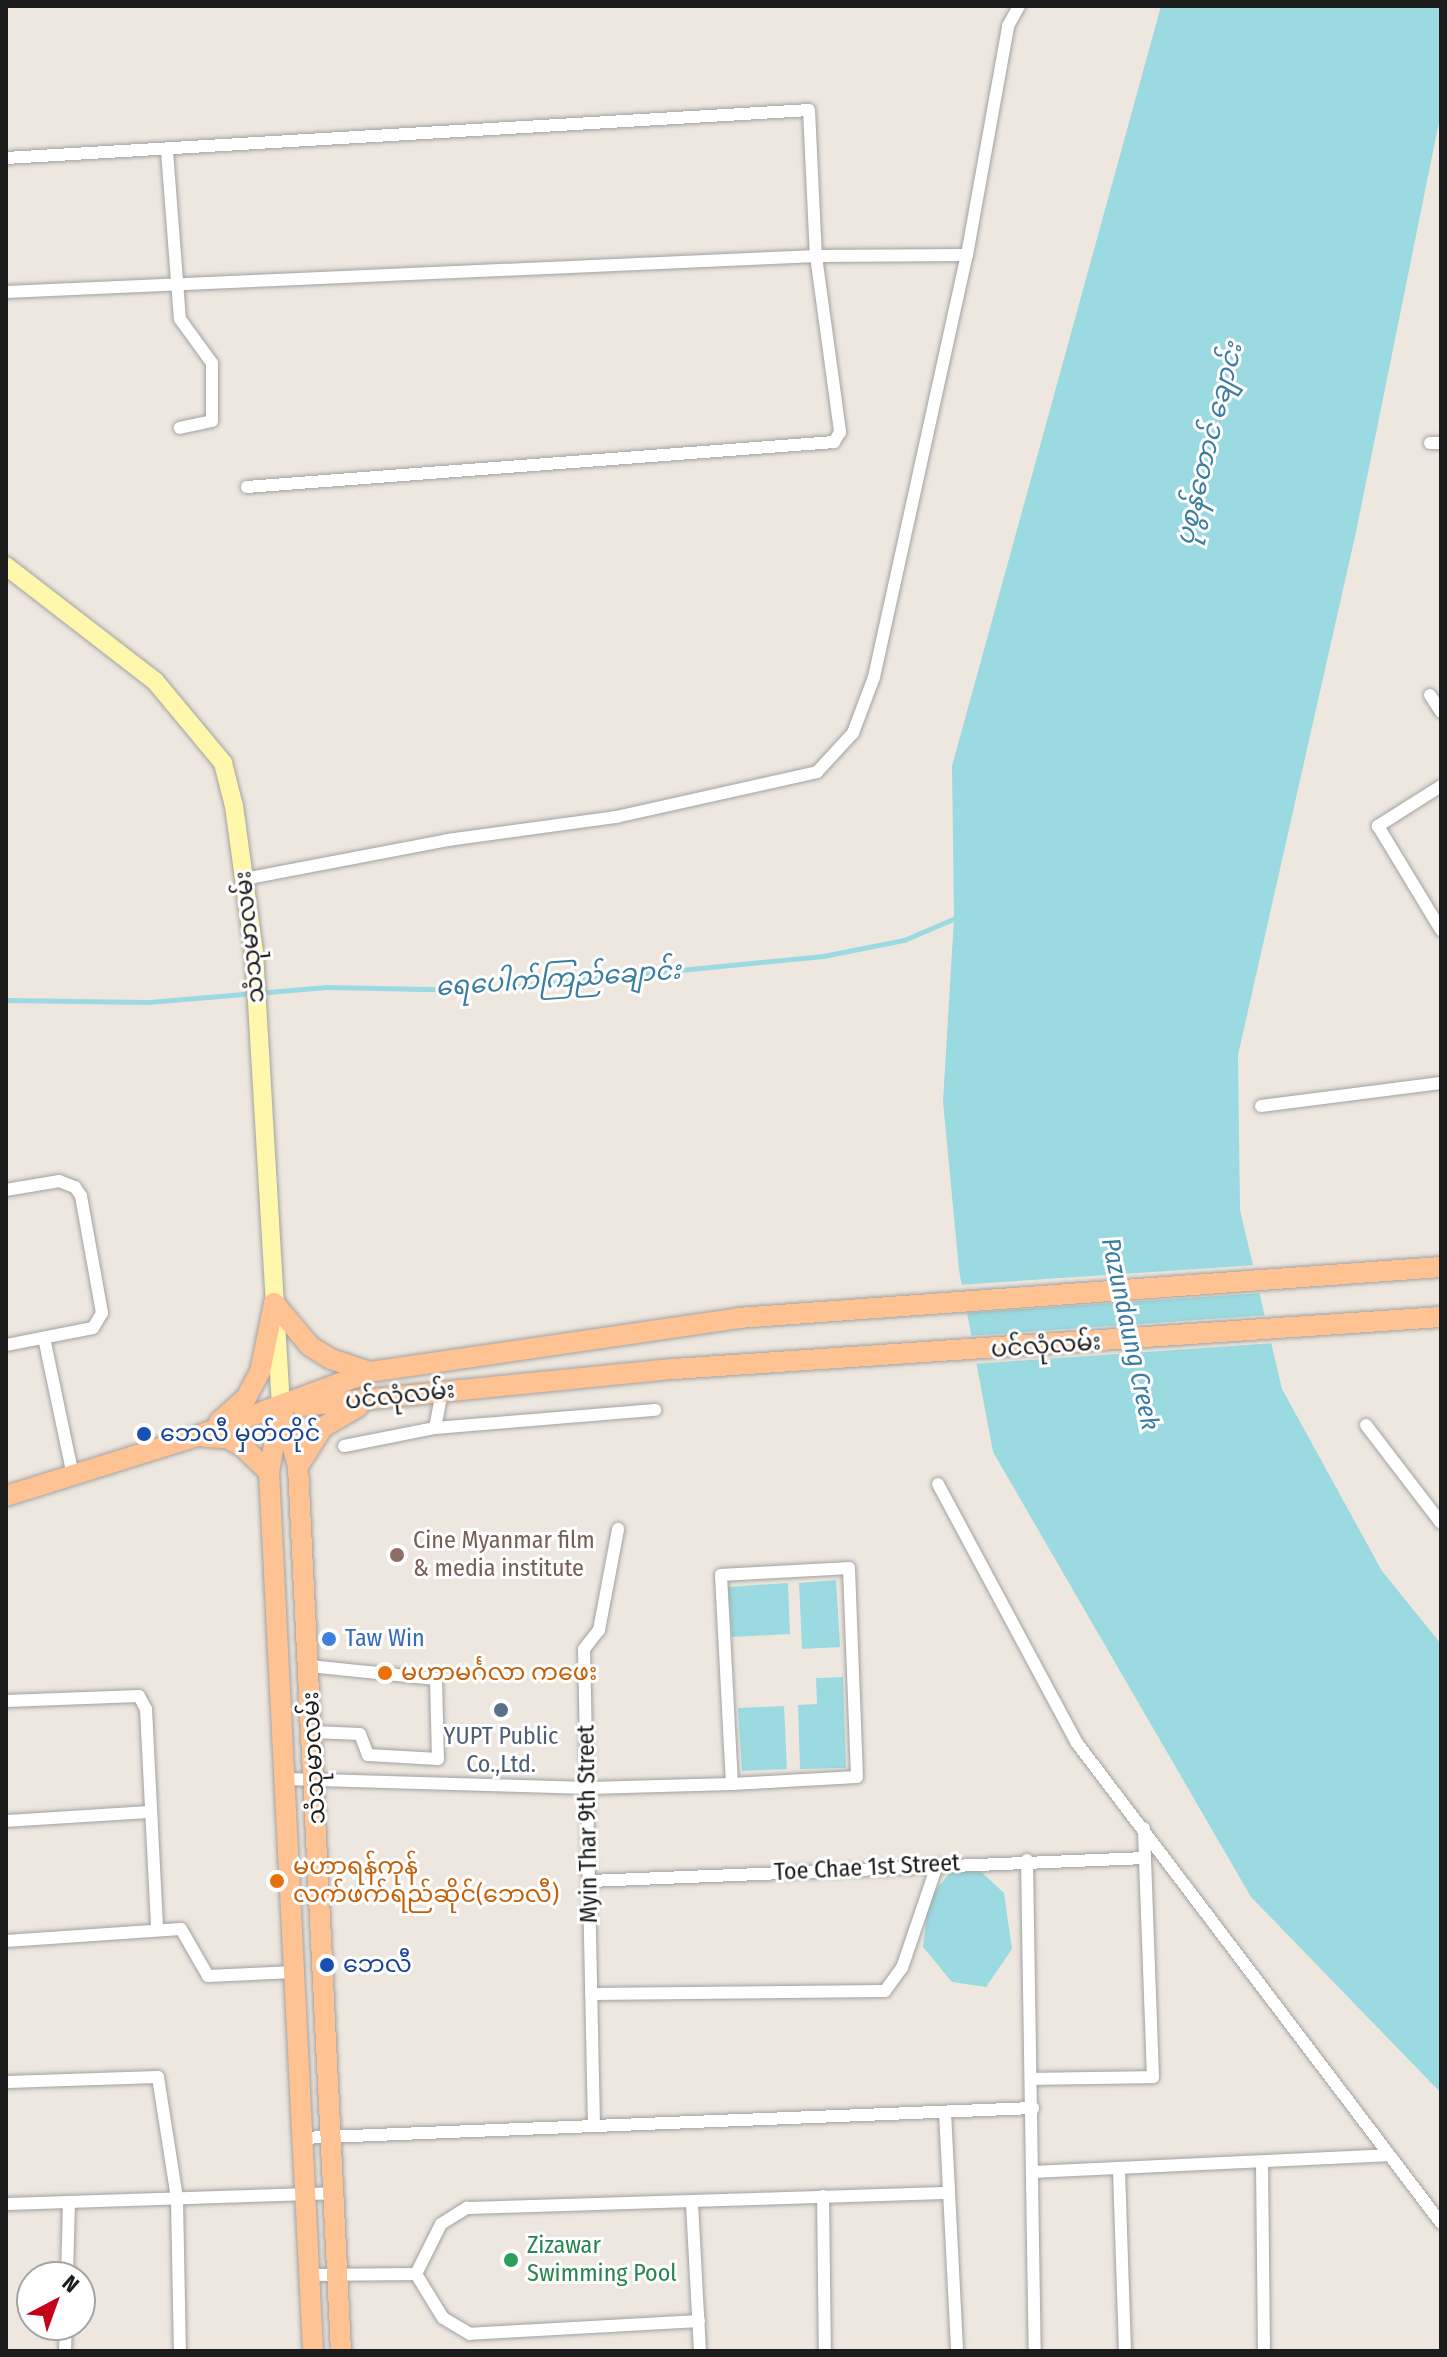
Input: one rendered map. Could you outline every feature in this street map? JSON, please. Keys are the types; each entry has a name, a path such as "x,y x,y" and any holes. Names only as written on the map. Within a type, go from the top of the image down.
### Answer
{"main road":[{"name":"သံသုမာလမ်း","path":"6,566 155,681 223,763 254,952 281,1407 298,1466 323,1921 341,2351"},
{"name":"ပင်လုံလမ်း","path":"281,1407 370,1372 738,1318 1441,1267"},
{"path":"274,1303 310,1346 331,1359 370,1372"},
{"path":"197,1436 246,1398 268,1346 274,1303"},
{"name":"ပင်လုံလမ်း","path":"281,1407 674,1369 882,1358 1441,1317"},
{"path":"298,1466 323,1427 339,1414 377,1400"},
{"name":"သံသုမာလမ်း","path":"281,1407 269,1472 313,2351"},
{"path":"6,1496 281,1407"},
{"path":"197,1436 227,1438 269,1472"},
{"path":"290,1925 323,1921"}],"street":[{"path":"244,879 448,840 616,817 817,772 853,733 874,677 967,255 1008,26 1019,6"},
{"path":"6,158 167,151 804,108 812,116 816,256 840,432 834,442 247,487"},
{"path":"167,151 183,327 212,363 214,414 200,426 180,428"},
{"path":"6,292 816,256 967,255"},
{"path":"1430,695 1441,712"},
{"path":"1441,786 1378,826 1441,930"},
{"path":"1261,1106 1441,1083"},
{"path":"6,1190 59,1181 81,1196 102,1313 93,1328 6,1345"},
{"path":"44,1338 73,1476"},
{"path":"435,1428 442,1391"},
{"path":"344,1446 435,1428 655,1410"},
{"path":"1366,1425 1441,1523"},
{"path":"938,1484 1047,1695 1077,1743 1441,2223"},
{"name":"Myin Thar 9th Street","path":"594,2126 584,1649 599,1630 618,1529"},
{"path":"286,1779 589,1788 732,1784 857,1777 849,1568 721,1575 732,1784"},
{"path":"309,1666 436,1679 438,1759 368,1755 360,1734 313,1732"},
{"path":"6,1701 139,1696 146,1709 157,1928"},
{"path":"6,1821 151,1812"},
{"path":"1031,2079 1153,2077 1144,1828"},
{"name":"Toe Chae 1st Street","path":"590,1881 1027,1860 1145,1858"},
{"path":"1027,1860 1035,2351"},
{"path":"591,1994 885,1991 902,1968 937,1865"},
{"path":"6,1941 157,1928 187,1932 194,1957 208,1976 294,1972"},
{"path":"6,2082 147,2073 158,2077 177,2199 180,2351"},
{"path":"302,2138 1033,2108"},
{"path":"945,2112 957,2351"},
{"path":"1033,2172 1387,2155"},
{"path":"1262,2162 1264,2351"},
{"path":"1119,2170 1125,2351"},
{"path":"6,2204 334,2193"},
{"path":"416,2274 441,2224 467,2208 692,2204 947,2193"},
{"path":"823,2196 825,2351"},
{"path":"67,2261 69,2202"},
{"path":"692,2204 700,2351"},
{"path":"310,2275 416,2274"},
{"path":"416,2274 443,2318 470,2334 699,2321"}],"water":[{"path":"1161,6 1441,6 1441,112 1356,532 1238,1055 1240,1210 1282,1389 1382,1571 1441,1644 1441,2093 1251,1897 993,1452 959,1270 943,1101 954,918 952,766"},
{"path":"836,1580 840,1647 802,1649 799,1583"},
{"path":"788,1583 790,1634 732,1637 728,1587"},
{"path":"843,1677 846,1768 800,1769 798,1705 817,1704 816,1678"},
{"path":"784,1706 787,1769 742,1771 738,1708"},
{"path":"954,1868 977,1868 1004,1893 1012,1949 986,1987 952,1982 923,1947 929,1898"}],"pier":[{"path":"1257,1265 1263,1293 963,1313 958,1285"},
{"path":"1268,1315 1275,1343 973,1364 967,1336"}],"waterway":[{"name":"ရေပေါက်ကြည်ချောင်း","path":"6,1000 148,1002 326,987 476,990 823,956 904,940 960,916"}],"place":[{"name":"ဘေလီ မှတ်တိုင်","path":"144,1434"},
{"name":"Cine Myanmar film & media institute","path":"397,1555"},
{"name":"Taw Win","path":"329,1639"},
{"name":"မဟာမင်္ဂလာ ကဖေး","path":"385,1673"},
{"name":"YUPT Public Co.,Ltd.","path":"501,1710"},
{"name":"မဟာရန်ကုန် လက်ဖက်ရည်ဆိုင်(ဘေလီ)","path":"277,1881"},
{"name":"ဘေလီ","path":"327,1965"},
{"name":"Zizawar Swimming Pool","path":"511,2260"}],"water label":[{"name":"ပုစွန်တောင် ချောင်း","path":"1209,444"},
{"name":"Pazundaung Creek","path":"1130,1334"}]}
